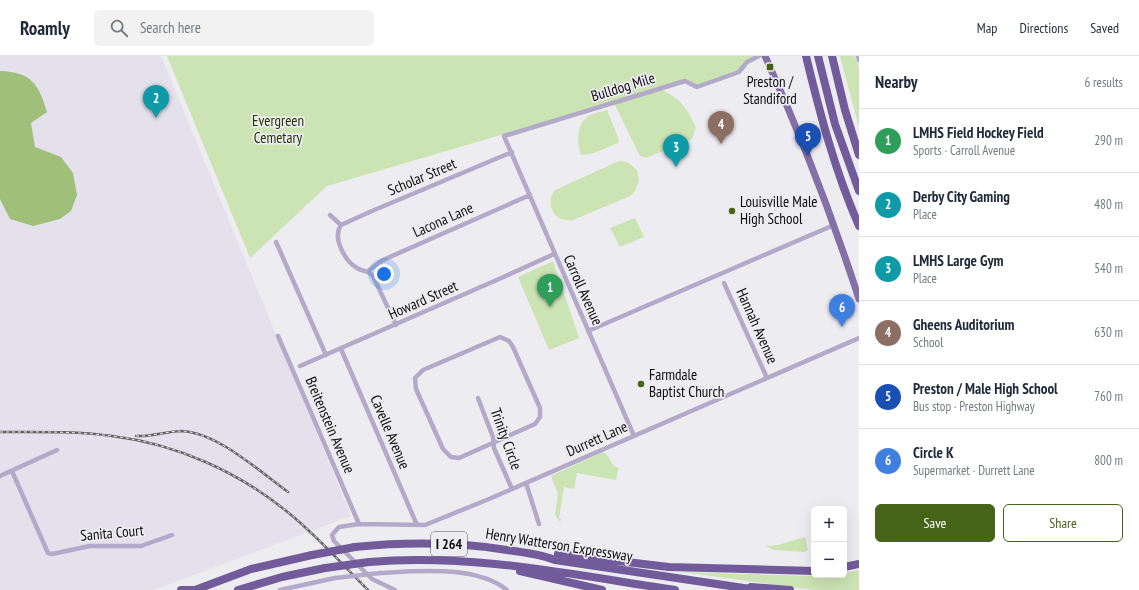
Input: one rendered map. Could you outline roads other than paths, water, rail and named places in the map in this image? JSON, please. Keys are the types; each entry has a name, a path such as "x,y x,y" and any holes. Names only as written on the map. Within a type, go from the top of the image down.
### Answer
{"highway":[{"path":"806,56 827,138 849,203 859,226"},
{"path":"818,56 835,124 859,191"},
{"path":"832,56 845,110 859,154"},
{"name":"Henry Watterson Expressway","path":"195,590 251,569 312,555 355,547 437,543 482,546 544,555 555,560 745,587 757,590"},
{"path":"544,555 556,554 669,567 811,572"},
{"name":"Henry Watterson Expressway","path":"238,590 282,577 324,568 369,562 430,559 502,565 675,590"},
{"path":"847,566 859,564"},
{"path":"502,565 533,575 602,590"},
{"path":"847,570 859,568"},
{"path":"745,587 758,586 790,590"},
{"path":"181,590 195,590"}],"main road":[{"path":"765,56 808,156 834,225 859,299"}],"street":[{"name":"Bulldog Mile","path":"512,152 504,136 686,80 697,88 739,72 747,62 759,56"},
{"path":"858,56 859,60"},
{"name":"Carroll Avenue","path":"512,152 554,254 634,436"},
{"name":"Scholar Street","path":"341,225 512,152"},
{"name":"Lacona Lane","path":"368,271 383,260 530,195"},
{"path":"330,215 341,225 338,239 341,249 358,268 368,271 377,282 396,325"},
{"path":"588,331 834,225"},
{"path":"276,242 326,355"},
{"name":"Howard Street","path":"300,366 396,325 554,254"},
{"name":"Hannah Avenue","path":"724,283 767,378"},
{"name":"Breitenstein Avenue","path":"278,336 360,524"},
{"path":"500,337 509,341 513,347 541,413 539,420 535,424 494,443 459,458 454,458 447,455 419,396 415,381 416,376 423,370 500,337"},
{"name":"Durrett Lane","path":"395,590 372,579 334,541 332,535 337,528 360,524 425,525 526,483 859,338"},
{"name":"Cavelle Avenue","path":"341,349 417,524"},
{"name":"Trinity Circle","path":"478,398 486,417 494,443 494,448 512,489"},
{"path":"0,476 57,450"},
{"name":"Sanita Court","path":"12,471 48,553 52,554 90,546 141,546 172,535"},
{"path":"526,483 539,524"},
{"path":"280,590 335,578 380,573 412,572 469,574 488,579 507,590"}],"railway":[{"path":"136,436 148,436 182,431 196,433 210,438 238,454 288,492"},
{"path":"0,432 42,432 112,436 160,446 206,462 250,485 290,514 320,541 368,590"}],"place":[{"name":"Preston / Standiford","path":"770,67"},
{"name":"Derby City Gaming","path":"156,118"},
{"name":"Gheens Auditorium","path":"721,144"},
{"name":"Preston / Male High School","path":"808,156"},
{"name":"LMHS Large Gym","path":"676,167"},
{"name":"Louisville Male High School","path":"732,211"},
{"name":"LMHS Field Hockey Field","path":"550,307"},
{"name":"Circle K","path":"842,327"},
{"name":"Farmdale Baptist Church","path":"641,384"}],"park label":[{"name":"Evergreen Cemetary","path":"278,130"}]}
